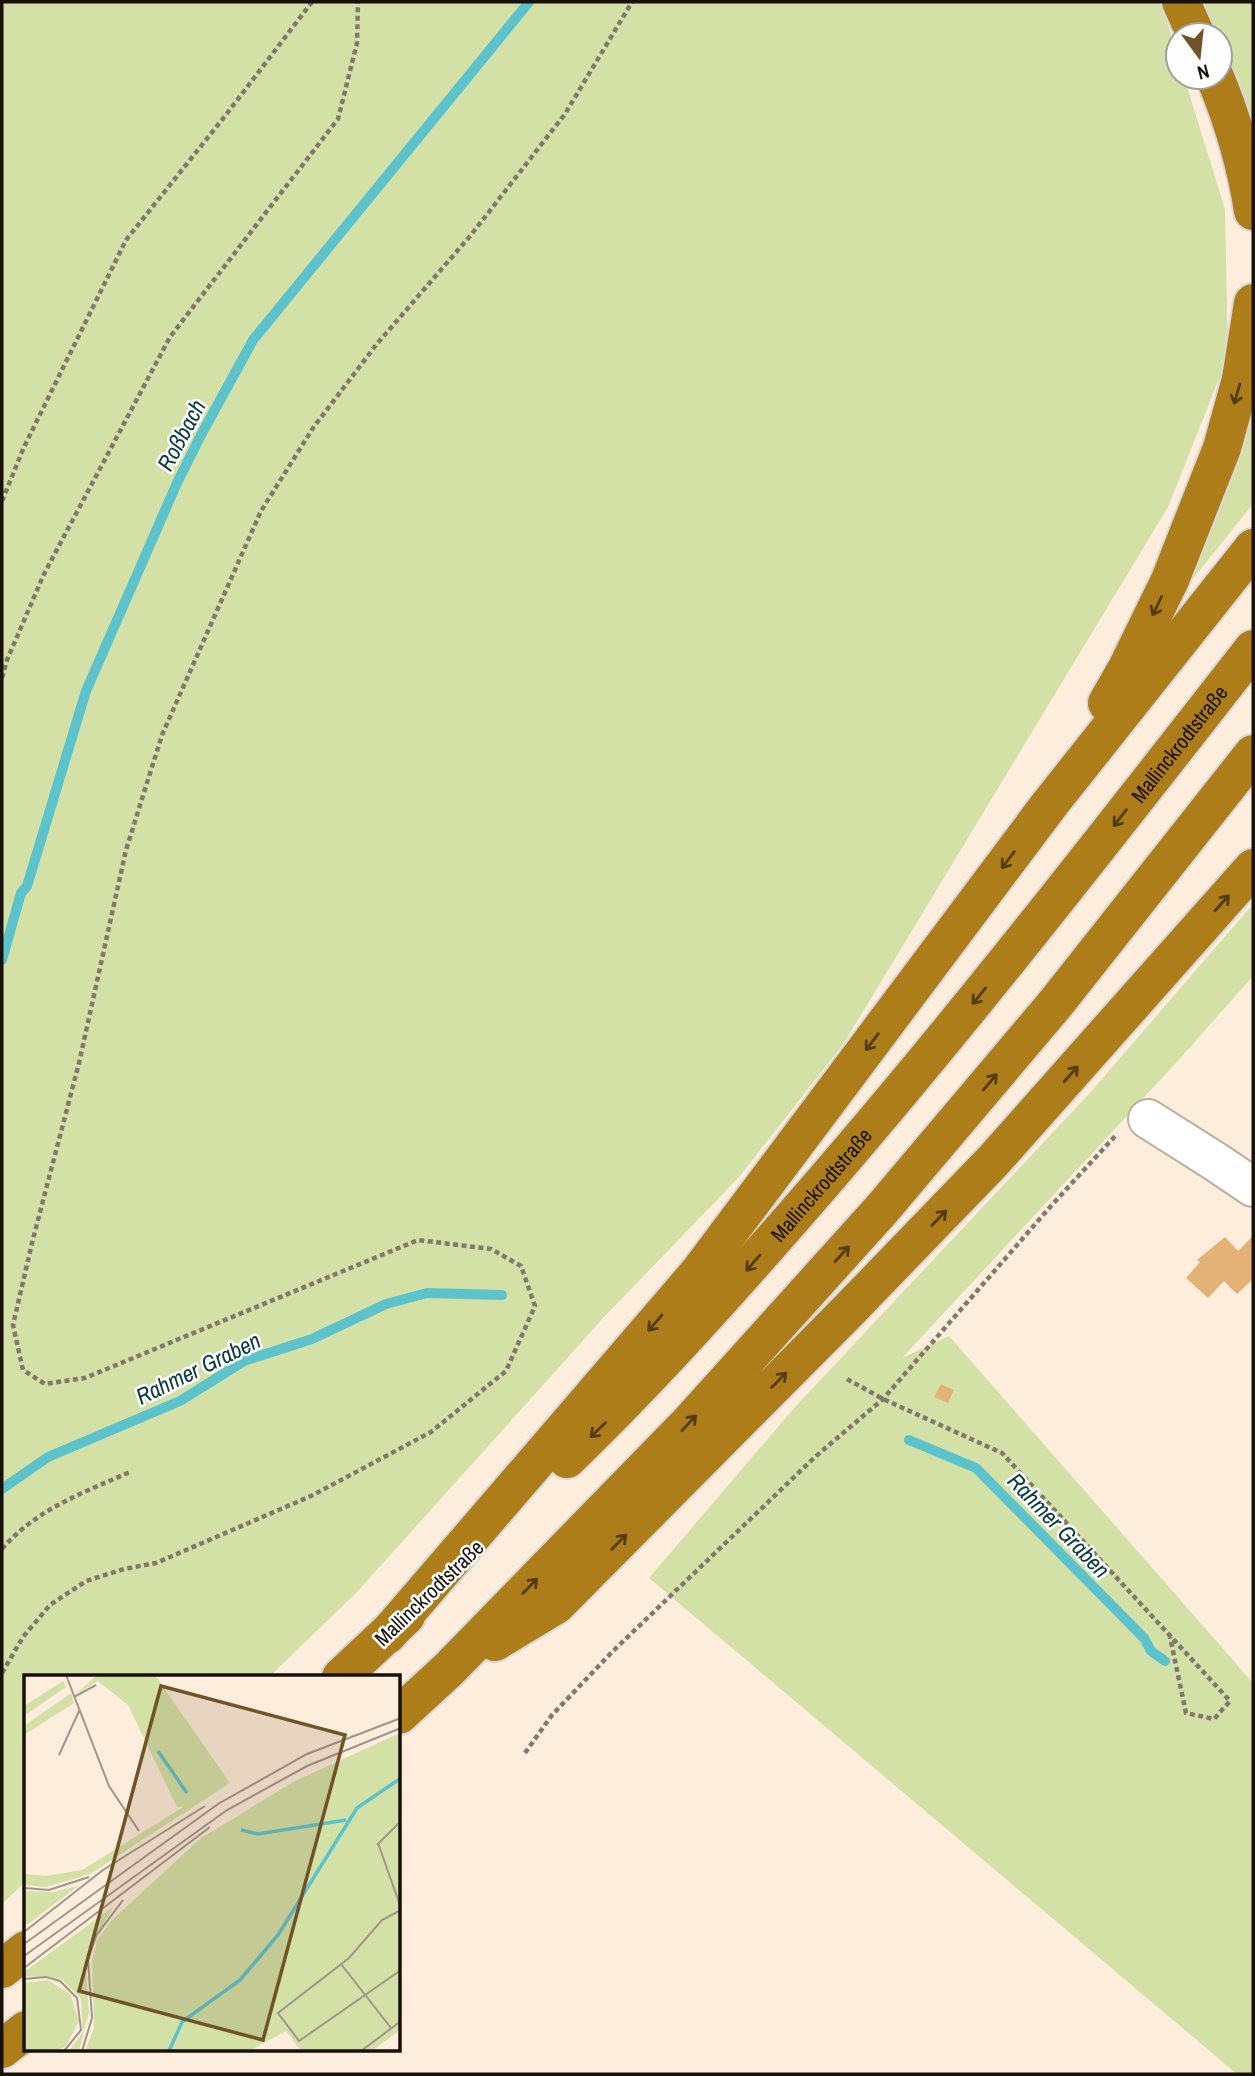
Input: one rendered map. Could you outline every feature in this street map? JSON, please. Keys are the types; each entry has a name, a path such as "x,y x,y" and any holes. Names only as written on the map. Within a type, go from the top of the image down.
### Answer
{"highway":[{"path":"1181,2 1190,21"},
{"path":"1221,91 1246,168 1253,211"},
{"path":"1049,805 1126,668 1170,580 1222,448 1241,379 1253,303"},
{"path":"387,1634 700,1271 1049,805 1253,548"},
{"name":"Mallinckrodtstraße","path":"343,1675 625,1403 746,1271 888,1109 1023,943 1253,649"},
{"path":"401,1713 449,1670 689,1423 882,1209 1056,1003 1253,754"},
{"path":"449,1670 556,1605 993,1161 1253,868"},
{"path":"2,1969 24,1952"},
{"path":"2,2049 24,2032"}],"street":[{"path":"1148,1119 1253,1187"}],"path":[{"path":"2,502 24,447 126,240 312,2"},
{"path":"2,678 44,574 170,337 338,118 357,43 358,2"},
{"path":"2,1673 23,1637 50,1605 86,1581 124,1569 156,1563 228,1532 311,1496 431,1432 506,1371 536,1306 521,1266 491,1249 418,1240 85,1378 45,1384 23,1370 13,1325 79,1063 126,850 162,735 261,511 321,418 376,345 471,234 565,114 632,2"},
{"path":"524,1754 552,1715 612,1652 815,1457 883,1399 1051,1206 1128,1123 1148,1119"},
{"path":"847,1379 883,1399 1002,1453 1230,1701 1214,1719 1186,1713 1170,1637"},
{"path":"2,1549 17,1531 56,1505 131,1471"}],"green space":[{"path":"2,2 1161,2 1167,21 1164,21 1164,91 1188,91 1225,209 1228,356 1168,507 844,1043 739,1177 604,1317 357,1592 271,1675 24,1675 24,1883 2,1904"},
{"path":"1203,2 1253,2 1253,132 1247,107 1234,76 1234,21 1211,21"},
{"path":"1253,392 1253,504 1183,591"},
{"path":"1253,904 1253,976 1176,1063 902,1358 949,1336 1253,1683 1253,2074 1237,2074 649,1578 795,1407 1089,1094"}],"building":[{"path":"1253,1236 1253,1279 1237,1294 1224,1281 1208,1298 1186,1278 1200,1262 1197,1260 1225,1237 1238,1251"},
{"path":"941,1384 954,1390 948,1403 934,1397"}],"waterway":[{"name":"Roßbach","path":"2,960 86,691 177,483 253,340 529,2"},
{"name":"Rahmer Graben","path":"2,1489 48,1457 180,1401 244,1361 312,1339 386,1304 427,1293 502,1295"},
{"name":"Rahmer Graben","path":"909,1440 976,1468 1144,1638 1151,1651 1165,1661"}]}
